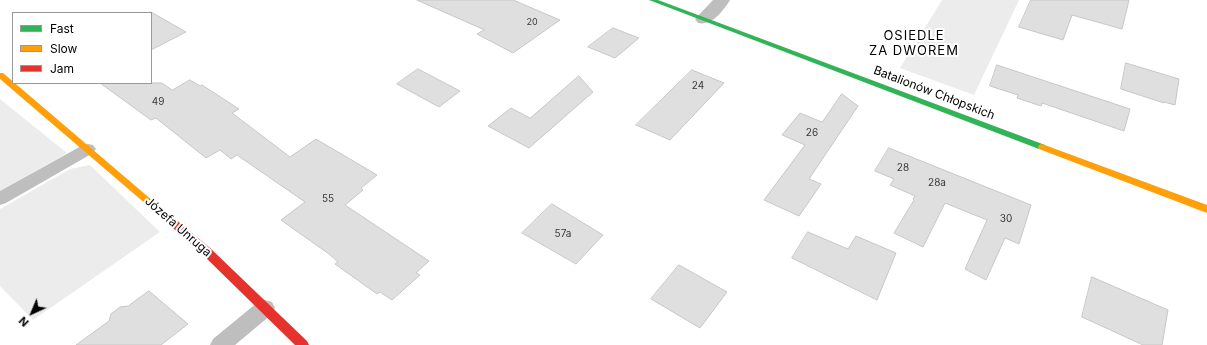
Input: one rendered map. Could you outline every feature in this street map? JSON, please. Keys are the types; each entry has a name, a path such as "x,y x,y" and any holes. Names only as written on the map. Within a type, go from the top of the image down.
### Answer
{"street":[{"name":"Batalionów Chłopskich","path":"652,0 1207,209"},
{"path":"704,19 722,0"},
{"name":"Józefa Unruga","path":"0,75 205,250 303,345"}],"lane":[{"path":"0,199 88,149"},
{"path":"220,345 265,308"}],"shaded area":[{"path":"942,0 1019,0 974,95 900,68"},
{"path":"0,99 67,153 0,191"},
{"path":"90,165 160,232 33,320 0,286 0,209 70,169"}],"building":[{"path":"417,0 513,0 560,20 513,53 477,34 484,30"},
{"path":"1031,0 1129,0 1122,29 1072,15 1063,40 1019,27"},
{"path":"152,13 186,32 152,49"},
{"path":"613,28 639,38 615,58 588,47"},
{"path":"1126,63 1179,79 1175,105 1164,103 1121,89"},
{"path":"997,65 1130,109 1124,131 1042,103 1041,106 1017,98 1018,95 990,86"},
{"path":"418,69 460,91 439,107 397,84"},
{"path":"692,70 724,83 670,140 636,125"},
{"path":"579,76 593,92 529,148 488,126 511,108 530,118"},
{"path":"190,80 200,86 202,85 239,109 232,113 290,157 316,139 377,175 361,188 363,190 345,205 429,261 416,273 420,275 392,300 380,292 377,294 335,264 338,262 329,254 281,220 305,202 237,155 231,159 220,150 206,158 156,118 151,120 101,84 162,83 172,90"},
{"path":"842,94 858,106 809,179 821,184 799,216 764,200 805,145 782,135 800,113 822,122"},
{"path":"889,148 1031,205 1019,244 1005,238 986,280 965,269 987,220 945,203 923,247 894,233 915,196 890,185 894,179 875,171"},
{"path":"552,204 603,235 576,264 522,233"},
{"path":"808,232 848,249 856,236 896,253 877,300 792,258"},
{"path":"679,265 727,292 700,328 651,299"},
{"path":"1092,277 1168,310 1162,345 1143,345 1082,317"},
{"path":"149,291 188,324 161,345 76,345 109,321 111,314 120,307 128,306"}],"traffic: fast":[{"path":"652,0 1042,147"}],"traffic: slow":[{"path":"0,75 150,203"},
{"path":"1042,147 1207,209"}],"traffic: jam":[{"path":"150,203 205,250 303,345"}],"district":[{"name":"OSIEDLE ZA DWOREM","path":"914,44"}]}
